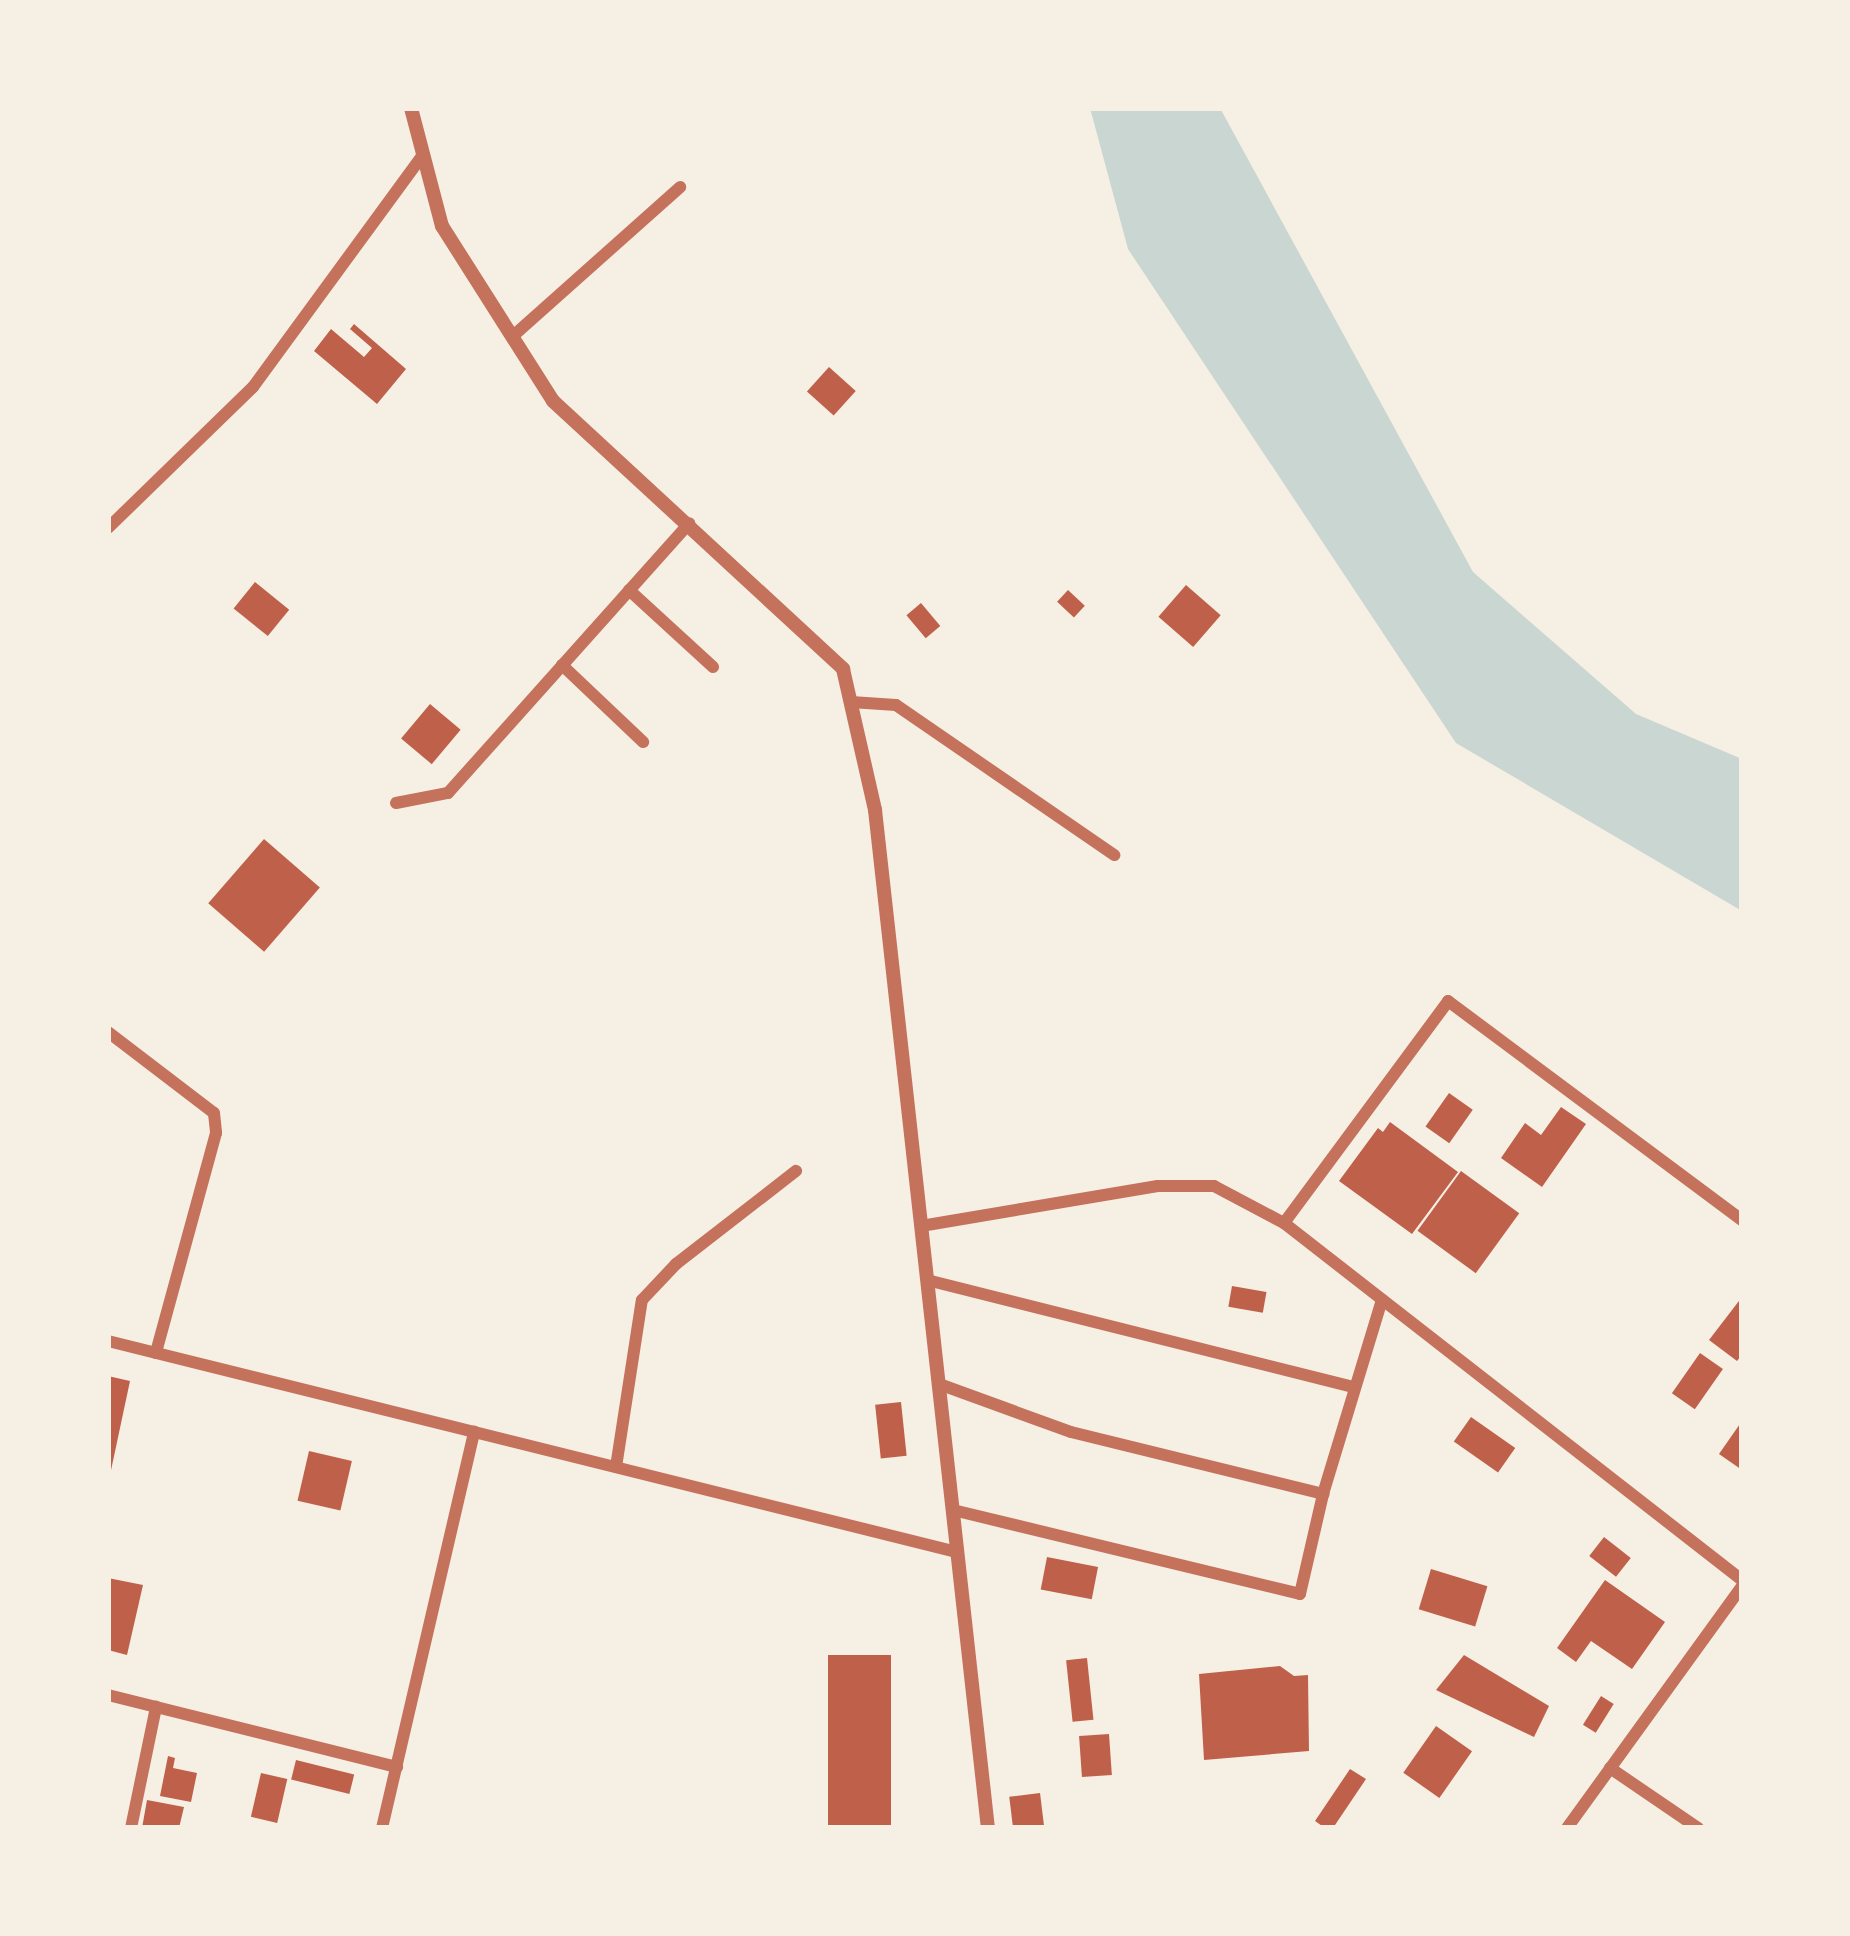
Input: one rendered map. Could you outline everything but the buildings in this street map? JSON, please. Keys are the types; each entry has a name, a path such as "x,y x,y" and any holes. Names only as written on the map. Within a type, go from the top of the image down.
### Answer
{"street":[{"path":"411,108 442,226 554,401 843,669 875,811 988,1828"},
{"path":"108,528 253,387 423,155"},
{"path":"512,337 680,187"},
{"path":"396,803 448,793 689,523"},
{"path":"629,590 713,667"},
{"path":"562,665 643,742"},
{"path":"850,702 896,705 1114,855"},
{"path":"1284,1223 1448,1001 1742,1220"},
{"path":"108,1032 214,1113 216,1133 156,1353"},
{"path":"616,1467 642,1300 676,1264 796,1171"},
{"path":"921,1226 1159,1186 1214,1186 1284,1223 1742,1583 1567,1828"},
{"path":"927,1280 1354,1387"},
{"path":"953,1510 1300,1594 1323,1494 1382,1300"},
{"path":"108,1341 957,1552"},
{"path":"939,1384 1071,1432 1323,1494"},
{"path":"382,1828 474,1432"},
{"path":"108,1695 397,1767"},
{"path":"131,1828 156,1707"},
{"path":"1610,1768 1698,1828"}],"shaded area":[{"path":"1090,108 1220,108 1473,572 1636,714 1742,759 1742,911 1456,743 1128,249"}]}
